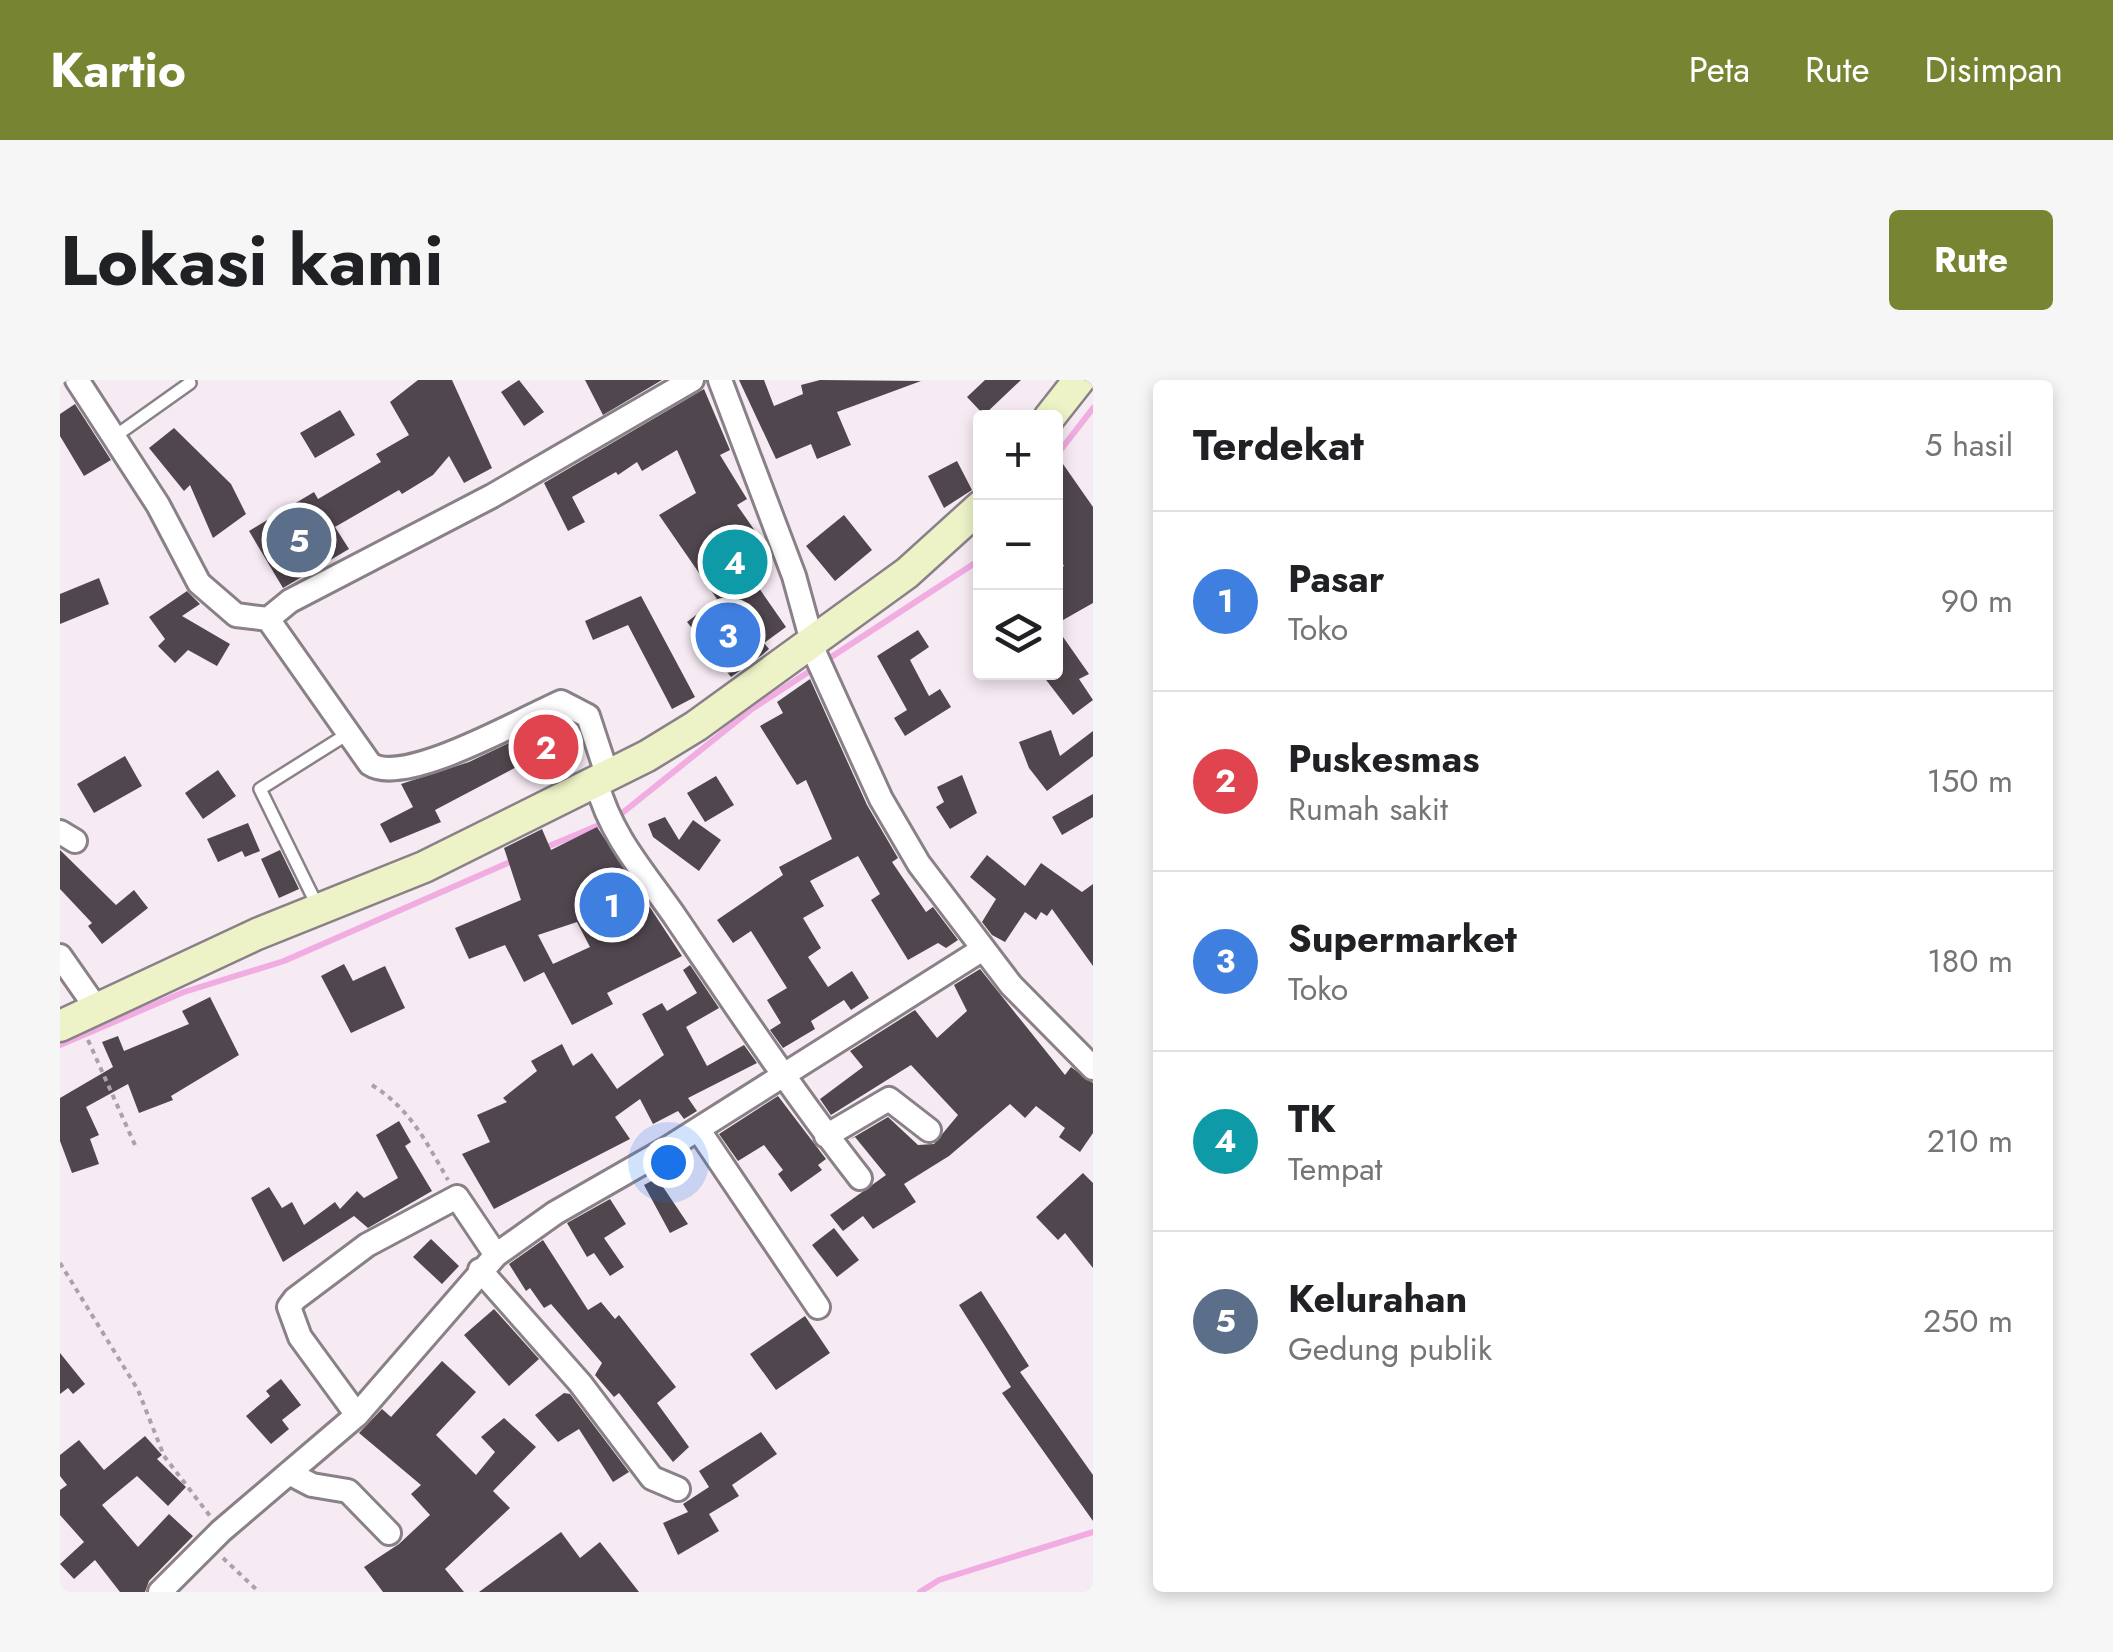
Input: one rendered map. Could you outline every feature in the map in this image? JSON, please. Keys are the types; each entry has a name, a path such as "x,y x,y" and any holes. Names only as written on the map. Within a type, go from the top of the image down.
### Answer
{"street":[{"path":"76,380 158,505 199,583 236,616 268,619 317,586 492,496 692,380"},
{"path":"720,380 794,576 818,658 881,799 920,864 983,949 1038,1017 1093,1068"},
{"path":"1055,410 1079,380"},
{"path":"60,956 81,1024 319,909 424,867 603,780 818,658 973,512"},
{"path":"268,619 375,768 413,768 561,702 588,716 610,823 826,1136 860,1178"},
{"path":"160,1592 215,1537 357,1415 488,1262 554,1213 698,1129 983,949"},
{"path":"826,1136 889,1099 898,1102 928,1130"},
{"path":"698,1129 818,1307"},
{"path":"357,1415 300,1336 289,1307 366,1244 458,1197 488,1262 652,1478 678,1489"},
{"path":"288,1473 312,1486 348,1491 389,1534"}],"lane":[{"path":"114,436 190,383"},
{"path":"319,909 260,789 348,733"}],"path":[{"path":"81,1024 135,1145"},
{"path":"372,1086 398,1102 420,1126 458,1197"},
{"path":"60,1263 138,1390 164,1456 215,1537 259,1592"}],"building":[{"path":"418,380 452,380 492,468 464,483 449,456 433,475 335,527 349,549 283,588 249,531 314,492 318,499 381,462 376,454 409,435 390,402"},
{"path":"519,380 544,412 524,426 501,392"},
{"path":"585,380 662,380 603,415"},
{"path":"739,380 764,380 774,406 803,394 801,385 820,380 921,381 837,412 851,445 817,459 811,444 776,459"},
{"path":"985,380 1021,380 989,410 979,410 967,397"},
{"path":"704,389 730,450 720,455 747,499 737,505 767,548 743,565 786,627 764,643 769,649 731,677 687,622 717,599 659,515 696,493 677,450 642,471 637,462 572,497 585,522 568,531 544,483"},
{"path":"75,404 111,460 84,476 60,436 60,414"},
{"path":"340,410 355,435 315,458 300,433"},
{"path":"174,428 231,484 246,514 213,538 190,485 184,491 149,448"},
{"path":"957,461 972,490 944,508 928,476"},
{"path":"1063,464 1093,507 1093,603 1063,620"},
{"path":"844,515 872,550 835,581 806,546"},
{"path":"99,578 109,604 60,624 60,594"},
{"path":"187,591 200,604 182,616 230,644 217,666 188,650 175,663 158,646 165,639 149,617"},
{"path":"641,596 695,697 672,709 628,625 593,640 585,621"},
{"path":"918,630 929,647 910,660 929,696 940,689 951,707 905,736 894,718 907,710 877,656"},
{"path":"1063,637 1089,674 1079,679 1093,700 1073,715 1046,680 1063,680"},
{"path":"810,679 867,805 898,858 892,862 926,912 933,907 958,940 946,948 938,943 908,960 871,900 880,894 858,856 810,881 824,906 803,918 821,948 808,957 828,987 852,971 869,998 851,1010 844,1000 811,1021 815,1029 783,1048 770,1030 781,1023 767,1000 787,988 751,931 733,943 717,920 783,875 779,867 832,839 806,780 797,785 760,726 783,713 777,702"},
{"path":"557,720 576,726 578,735 568,740 575,753 535,774 528,761 435,810 441,822 390,843 380,824 413,807 401,784 469,762"},
{"path":"1051,730 1060,756 1093,731 1093,756 1047,791 1029,768 1019,742"},
{"path":"125,756 142,786 94,813 77,784"},
{"path":"218,770 236,796 203,819 185,793"},
{"path":"962,775 977,813 950,829 936,807 944,802 937,787"},
{"path":"716,776 734,805 705,822 687,793"},
{"path":"1093,794 1093,817 1062,835 1052,817"},
{"path":"665,817 679,840 693,820 721,840 699,871 653,837 648,824"},
{"path":"248,823 260,851 245,857 242,851 218,862 207,839"},
{"path":"597,827 682,956 607,993 613,1004 572,1025 544,972 524,982 505,945 469,959 455,928 521,900 504,848 542,829 551,850","holes":["577,922 590,947 553,964 538,935"]},
{"path":"60,850 116,905 134,890 148,908 102,944 88,926 92,923 60,889"},
{"path":"280,850 299,889 279,898 261,859"},
{"path":"987,855 1025,886 1041,863 1082,892 1093,884 1093,966 1052,909 1047,916 1041,912 1036,920 1025,912 1005,942 992,935 982,922 996,899 970,877"},
{"path":"344,964 353,981 385,966 405,1008 351,1033 321,976"},
{"path":"690,965 719,1008 686,1027 707,1066 744,1045 757,1063 688,1098 697,1111 684,1119 678,1111 653,1124 640,1099 615,1117 630,1139 494,1209 462,1154 490,1142 477,1115 507,1102 503,1098 537,1071 531,1061 562,1044 573,1066 592,1053 617,1089 664,1055 642,1014 662,1003 667,1011 697,993 683,970"},
{"path":"980,969 1065,1075 1071,1067 1093,1083 1093,1133 1080,1152 1059,1137 1065,1128 1036,1106 1025,1118 1010,1104 949,1156 904,1184 916,1202 873,1229 863,1216 843,1231 830,1215 886,1175 855,1137 849,1140 888,1117 918,1145 934,1144 958,1115 911,1065 831,1115 820,1099 863,1067 850,1051 915,1010 937,1038 967,1011 954,985"},
{"path":"210,997 239,1055 171,1096 173,1100 139,1113 128,1084 86,1107 99,1135 90,1139 99,1164 72,1173 60,1141 60,1098 113,1067 102,1042 118,1036 124,1051 189,1024 182,1011"},
{"path":"778,1096 826,1159 818,1165 822,1170 791,1192 778,1174 783,1170 764,1145 738,1161 719,1134"},
{"path":"399,1121 411,1142 405,1146 432,1191 368,1228 354,1216 283,1262 251,1198 269,1187 282,1208 292,1202 304,1225 335,1202 340,1209 357,1191 364,1198 398,1178 376,1135"},
{"path":"1083,1173 1093,1183 1093,1268 1065,1233 1058,1240 1036,1217"},
{"path":"657,1178 688,1224 670,1233 644,1185"},
{"path":"610,1199 626,1224 604,1238 624,1267 610,1276 594,1253 587,1257 567,1223"},
{"path":"834,1228 859,1260 837,1277 812,1245"},
{"path":"431,1239 459,1266 442,1284 413,1257"},
{"path":"543,1240 588,1310 601,1302 615,1319 619,1315 676,1387 657,1403 689,1447 673,1462 619,1393 614,1397 595,1375 602,1363 551,1304 544,1308 530,1288 526,1291 509,1264"},
{"path":"981,1291 1029,1366 1020,1372 1093,1475 1093,1521 1002,1393 1011,1387 959,1305"},
{"path":"494,1309 539,1359 509,1386 464,1335"},
{"path":"805,1316 830,1353 776,1390 750,1354"},
{"path":"60,1353 85,1384 73,1394 68,1388 60,1394"},
{"path":"442,1361 476,1392 436,1435 476,1475 495,1452 481,1437 504,1418 536,1447 493,1491 510,1508 445,1569 464,1592 383,1592 364,1567 399,1544 430,1515 411,1494 421,1485 359,1433 382,1409 391,1417"},
{"path":"281,1379 301,1405 282,1420 289,1429 271,1444 246,1416 270,1396 266,1391"},
{"path":"564,1393 570,1394 629,1472 613,1482 579,1429 558,1442 535,1415"},
{"path":"761,1432 777,1454 732,1485 739,1496 709,1514 719,1531 678,1555 663,1523 688,1512 683,1504 709,1487 699,1471"},
{"path":"145,1436 162,1455 157,1459 186,1487 168,1506 137,1476 102,1505 138,1547 169,1514 193,1536 149,1581 145,1592 120,1592 95,1560 74,1579 60,1564 84,1542 60,1515 60,1490 67,1485 60,1476 60,1455 79,1440 104,1470"},
{"path":"561,1532 580,1558 600,1542 639,1592 479,1592"}],"waterway":[{"path":"1063,447 1093,408"},
{"path":"616,818 752,709 973,564"},
{"path":"542,849 604,823"},
{"path":"60,1045 184,992 284,961 517,859"},
{"path":"920,1592 939,1580 1093,1532"}],"place":[{"name":"Kelurahan","path":"299,540"},
{"name":"TK","path":"735,562"},
{"name":"Supermarket","path":"728,635"},
{"name":"Puskesmas","path":"546,747"},
{"name":"Pasar","path":"612,905"}]}
